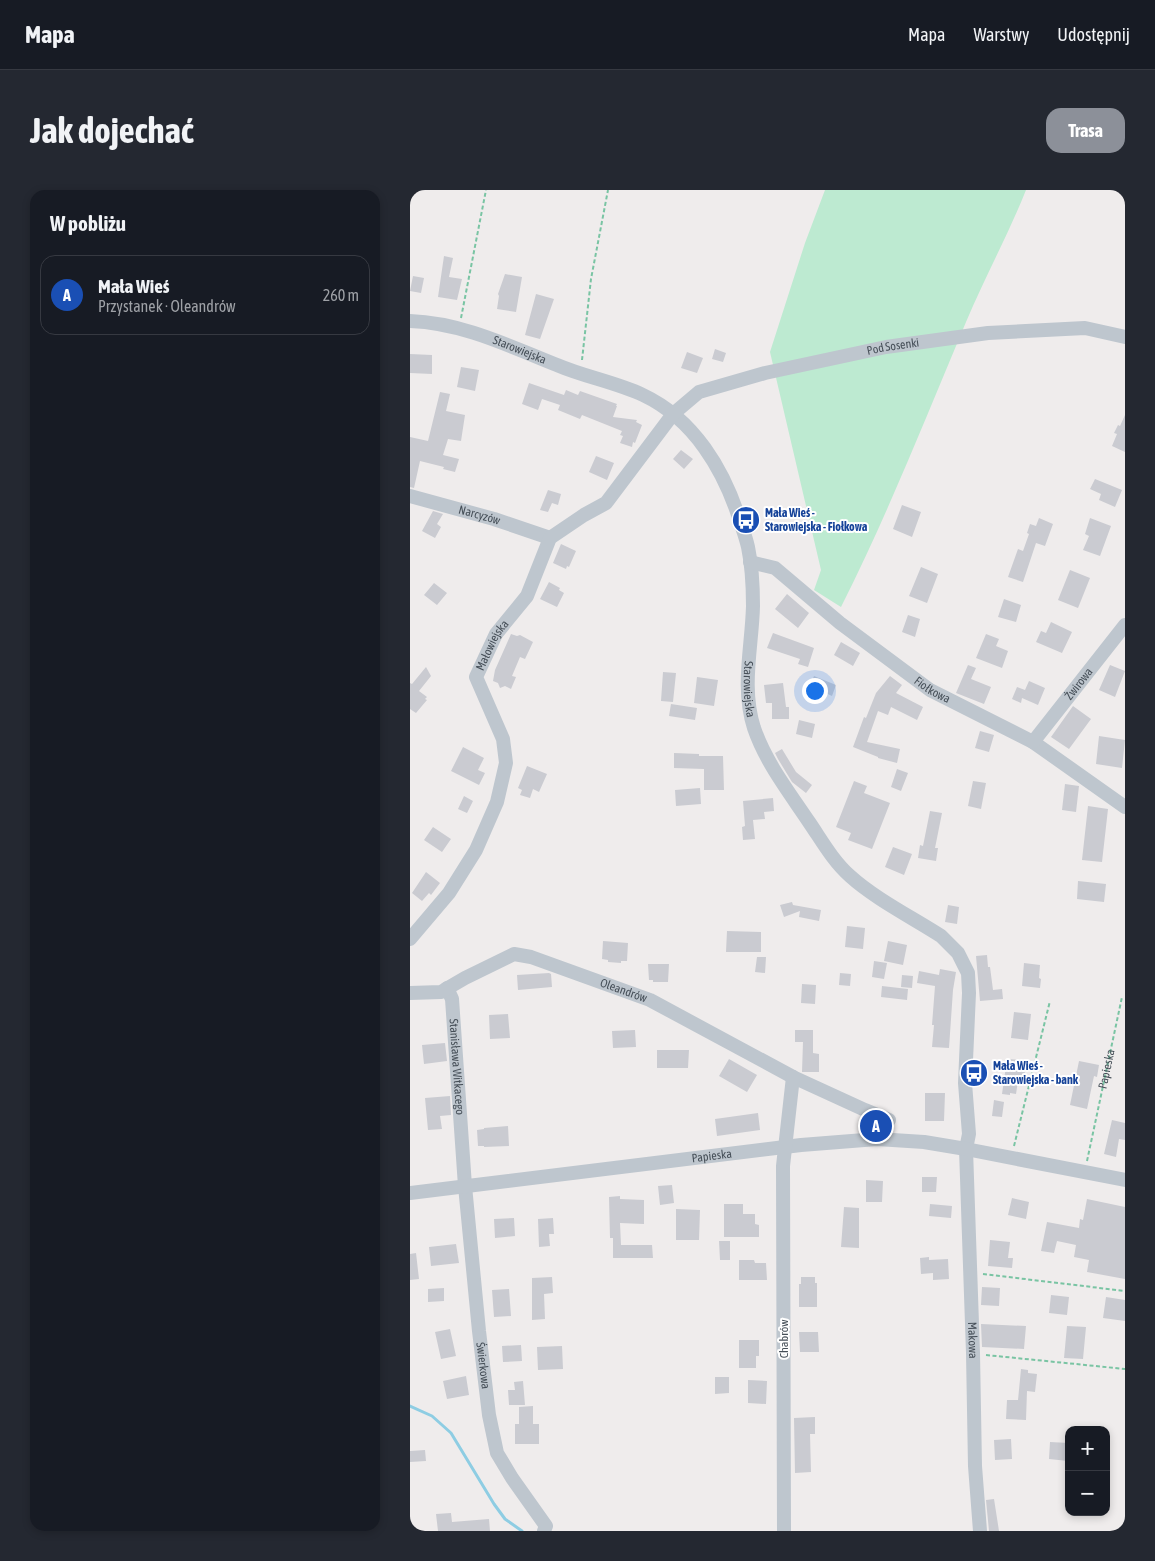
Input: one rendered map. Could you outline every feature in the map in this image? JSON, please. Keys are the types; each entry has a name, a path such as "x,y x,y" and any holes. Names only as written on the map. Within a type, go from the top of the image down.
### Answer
{"street":[{"name":"Starowiejska","path":"410,321 448,325 486,336 561,367 600,378 644,395 673,414 702,443 720,474 736,510 748,546 753,606 746,684 754,728 766,756 777,776 834,859 844,870 865,888 941,936 958,953 968,973 969,993 965,1083 969,1134 966,1149"},
{"name":"Pod Sosenki","path":"673,414 699,392 765,373 886,347 988,333 1085,328 1125,337"},
{"path":"550,538 606,503 673,414"},
{"name":"Narcyzów","path":"410,496 494,519 550,538"},
{"name":"Małowiejska","path":"410,939 449,893 476,850 497,802 506,763 503,739 476,677 496,634 527,596 550,538"},
{"name":"Fiołkowa","path":"750,562 775,568 840,623 930,690 1033,742 1125,807"},
{"name":"Żwirowa","path":"1033,742 1125,625"},
{"name":"Oleandrów","path":"447,988 514,954 531,957 650,1000 793,1077 890,1120"},
{"path":"410,993 442,992 447,988"},
{"name":"Stanisława Witkacego","path":"447,988 452,999 465,1186"},
{"path":"786,1147 793,1077"},
{"name":"Papieska","path":"410,1193 786,1147 876,1138 924,1142 966,1149 1125,1180"},
{"name":"Chabrów","path":"784,1531 784,1166 786,1147"},
{"name":"Makowa","path":"966,1149 975,1466 980,1531"},
{"name":"Świerkowa","path":"465,1186 489,1415 497,1453 546,1526 544,1531"}],"path":[{"path":"459,328 486,190"},
{"path":"582,373 583,346 591,279 608,190"},
{"name":"Papieska","path":"1085,1172 1122,997"},
{"path":"1012,1157 1050,1001"},
{"path":"970,1272 1125,1291"},
{"path":"973,1353 1125,1369"}],"green space":[{"path":"825,190 1026,190 966,322 891,501 841,607 814,590 821,570 770,352 805,243"}],"building":[{"path":"444,256 453,258 449,277 462,279 457,300 438,297"},
{"path":"505,274 522,277 516,312 497,309 498,294"},
{"path":"413,276 424,278 421,293 410,291"},
{"path":"536,294 554,299 540,339 525,335"},
{"path":"715,349 726,353 723,362 712,359"},
{"path":"687,352 703,358 697,373 681,368"},
{"path":"410,354 432,355 432,374 410,373"},
{"path":"461,367 479,370 475,391 457,387"},
{"path":"529,383 564,395 566,390 578,395 580,391 617,404 613,417 637,420 636,422 642,425 635,443 633,442 632,447 620,443 623,436 620,435 622,431 582,415 580,419 558,410 560,405 542,399 538,410 522,404"},
{"path":"440,392 450,394 446,411 465,415 461,441 448,439 443,455 459,459 455,472 420,461 414,488 410,487 410,437 428,441"},
{"path":"1125,415 1125,452 1112,446 1117,434 1114,433"},
{"path":"681,450 693,459 684,469 673,459"},
{"path":"596,456 614,463 607,480 589,472"},
{"path":"1095,479 1122,490 1115,507 1099,500 1101,494 1090,489"},
{"path":"548,490 561,494 558,505 552,503 548,512 540,510"},
{"path":"902,505 921,512 912,537 893,529"},
{"path":"433,511 443,514 437,524 441,527 435,538 422,531"},
{"path":"1039,518 1053,524 1045,546 1036,543 1023,582 1008,577 1018,549 1023,551 1029,534 1027,533 1030,524 1036,526"},
{"path":"1090,518 1111,526 1100,556 1083,550 1089,536 1085,534"},
{"path":"561,544 576,551 569,567 567,566 566,569 553,563"},
{"path":"921,567 938,574 927,603 909,596"},
{"path":"1070,570 1090,578 1078,608 1058,600"},
{"path":"549,582 560,588 559,590 564,593 557,607 540,599"},
{"path":"434,583 447,593 437,605 424,595"},
{"path":"787,594 809,613 798,628 775,609"},
{"path":"1004,599 1021,605 1016,622 998,617"},
{"path":"908,615 920,619 915,637 902,632"},
{"path":"1051,622 1072,632 1062,653 1036,642 1041,631 1046,633"},
{"path":"773,633 814,648 808,667 798,664 800,659 767,648"},
{"path":"511,634 520,635 533,642 525,659 520,657 512,676 516,677 511,689 505,686 500,688 498,683 493,681 495,670"},
{"path":"986,634 999,639 996,646 1008,651 1002,668 976,658"},
{"path":"841,642 860,653 853,666 834,655"},
{"path":"968,665 976,668 971,679 991,687 984,704 956,693"},
{"path":"1110,665 1125,671 1115,697 1099,690"},
{"path":"426,667 431,676 419,691 427,697 425,699 427,700 416,713 410,709 410,683 412,684"},
{"path":"663,672 676,673 673,702 661,701"},
{"path":"814,676 836,685 832,696 810,686"},
{"path":"890,676 902,685 896,693 923,707 917,720 891,707 888,715 878,711 867,742 900,749 897,763 878,758 853,747 864,717 866,718 876,693"},
{"path":"697,677 718,680 714,706 694,703"},
{"path":"1029,681 1045,688 1038,705 1022,698 1021,703 1012,699 1017,687 1025,690"},
{"path":"783,683 786,707 789,707 789,719 772,719 772,703 766,703 764,685"},
{"path":"671,704 697,708 695,720 669,716"},
{"path":"1073,706 1091,719 1069,749 1051,737"},
{"path":"799,720 815,724 812,738 796,734"},
{"path":"980,731 994,735 989,752 975,748"},
{"path":"1099,736 1125,740 1122,768 1096,764"},
{"path":"463,747 484,758 478,770 485,773 479,785 451,771"},
{"path":"782,749 796,772 812,785 806,793 792,782 778,759 775,753"},
{"path":"674,753 723,756 724,790 704,790 704,769 674,768"},
{"path":"527,766 547,774 539,792 533,789 530,798 520,795 522,790 518,788"},
{"path":"897,769 908,773 901,791 891,787"},
{"path":"854,781 867,786 864,793 890,803 872,849 848,840 851,833 836,827"},
{"path":"973,781 986,783 981,809 968,806"},
{"path":"1065,784 1079,786 1076,812 1062,810"},
{"path":"700,788 701,804 676,806 675,790"},
{"path":"464,796 473,801 467,813 458,809"},
{"path":"773,798 774,811 764,812 765,819 753,820 755,839 743,840 742,827 745,826 743,801"},
{"path":"1088,806 1108,809 1102,862 1082,860"},
{"path":"930,811 942,813 935,848 938,848 936,861 918,858 920,845 923,846"},
{"path":"433,827 451,839 442,852 424,840"},
{"path":"893,847 912,854 904,875 885,867"},
{"path":"426,872 440,883 431,895 429,893 422,901 412,893"},
{"path":"1078,881 1106,884 1104,902 1077,899"},
{"path":"792,902 793,905 821,910 819,921 799,917 800,911 784,917 780,905"},
{"path":"948,905 959,907 957,924 945,922"},
{"path":"847,926 865,928 863,949 845,947"},
{"path":"727,931 761,932 761,952 726,952"},
{"path":"603,941 628,943 627,961 621,961 621,963 608,962 608,960 602,959"},
{"path":"888,941 907,945 903,965 884,961"},
{"path":"987,955 993,990 1002,989 1003,999 980,1001 976,956"},
{"path":"757,957 766,957 765,973 755,972"},
{"path":"874,961 887,963 884,979 872,977"},
{"path":"1024,963 1040,965 1040,988 1022,986"},
{"path":"648,964 669,964 668,982 653,982 653,980 649,980"},
{"path":"940,969 956,972 949,1048 932,1047 935,986 917,983 919,971 939,975"},
{"path":"840,973 851,974 850,986 839,985"},
{"path":"551,974 552,987 518,990 517,975"},
{"path":"902,975 913,976 912,988 901,987"},
{"path":"802,984 816,985 815,1004 801,1003"},
{"path":"882,986 908,989 907,1000 881,997"},
{"path":"1014,1012 1031,1014 1028,1040 1011,1038"},
{"path":"508,1014 510,1038 490,1039 489,1015"},
{"path":"635,1030 636,1047 613,1048 612,1031"},
{"path":"795,1030 813,1030 813,1053 819,1054 819,1072 802,1072 803,1042 795,1042"},
{"path":"445,1043 447,1061 424,1064 422,1045"},
{"path":"657,1050 689,1050 688,1068 657,1068"},
{"path":"729,1059 757,1075 747,1092 719,1076"},
{"path":"1007,1059 1020,1060 1019,1065 1026,1066 1023,1082 1018,1081 1016,1094 1002,1094"},
{"path":"1079,1061 1099,1065 1097,1077 1094,1076 1087,1109 1070,1105"},
{"path":"925,1093 945,1093 944,1121 925,1121"},
{"path":"450,1096 451,1115 440,1116 442,1129 428,1130 425,1098"},
{"path":"994,1100 1004,1102 1002,1117 992,1116"},
{"path":"758,1113 760,1130 717,1136 715,1119"},
{"path":"1112,1120 1125,1123 1125,1140 1119,1139 1116,1157 1104,1154"},
{"path":"508,1126 509,1146 478,1146 477,1130"},
{"path":"922,1177 937,1177 936,1192 922,1192"},
{"path":"866,1180 883,1181 882,1202 866,1202"},
{"path":"672,1185 674,1203 660,1205 658,1186"},
{"path":"620,1196 620,1199 644,1200 644,1224 620,1223 621,1245 652,1245 653,1258 613,1258 613,1238 610,1238 609,1197"},
{"path":"1012,1198 1029,1202 1026,1219 1008,1215"},
{"path":"1087,1199 1125,1207 1125,1279 1087,1272 1089,1260 1074,1257 1076,1245 1057,1241 1054,1253 1041,1251 1047,1222 1079,1228 1080,1219 1083,1220"},
{"path":"724,1204 743,1204 743,1214 755,1214 755,1224 759,1225 759,1237 724,1237"},
{"path":"930,1204 952,1206 951,1218 929,1216"},
{"path":"844,1207 859,1208 859,1248 841,1247"},
{"path":"676,1209 700,1210 699,1240 676,1240"},
{"path":"514,1218 515,1236 495,1238 494,1219"},
{"path":"553,1218 554,1234 549,1234 550,1246 539,1247 538,1219"},
{"path":"990,1240 1010,1242 1008,1258 1013,1258 1012,1268 988,1266"},
{"path":"719,1241 730,1241 730,1260 720,1260"},
{"path":"456,1244 459,1263 431,1266 429,1247"},
{"path":"416,1253 419,1279 410,1280 410,1254"},
{"path":"929,1257 929,1260 948,1259 949,1279 933,1280 933,1273 921,1274 920,1258"},
{"path":"739,1260 754,1260 755,1263 766,1263 767,1280 739,1280"},
{"path":"552,1277 553,1293 544,1294 545,1319 532,1320 532,1278"},
{"path":"801,1277 815,1277 815,1283 817,1283 817,1307 799,1307 799,1284 801,1284"},
{"path":"982,1287 1000,1288 999,1306 981,1305"},
{"path":"444,1288 444,1301 428,1302 428,1289"},
{"path":"509,1289 511,1316 494,1317 492,1290"},
{"path":"1051,1295 1069,1297 1067,1315 1049,1313"},
{"path":"1106,1297 1125,1300 1125,1321 1103,1318"},
{"path":"981,1324 1026,1326 1024,1349 982,1347"},
{"path":"1067,1326 1086,1327 1083,1359 1064,1358"},
{"path":"450,1329 456,1356 441,1359 435,1332"},
{"path":"799,1332 818,1332 819,1352 800,1352"},
{"path":"739,1340 759,1340 759,1356 756,1356 756,1368 739,1368"},
{"path":"521,1345 522,1361 503,1362 502,1346"},
{"path":"562,1346 563,1369 538,1370 537,1347"},
{"path":"1021,1369 1028,1370 1028,1373 1037,1374 1035,1392 1027,1391 1026,1420 1006,1419 1007,1400 1018,1400"},
{"path":"466,1376 469,1395 447,1399 443,1381"},
{"path":"715,1377 729,1377 729,1393 715,1394"},
{"path":"748,1380 767,1381 766,1404 748,1403"},
{"path":"523,1381 525,1405 509,1405 508,1390 515,1390 514,1382"},
{"path":"533,1406 533,1424 539,1424 539,1444 515,1444 515,1424 519,1424 519,1407"},
{"path":"815,1417 815,1434 810,1434 811,1472 795,1473 794,1418"},
{"path":"1011,1439 1012,1459 995,1460 994,1440"},
{"path":"1050,1442 1065,1443 1065,1461 1049,1459"},
{"path":"425,1450 426,1461 410,1462 410,1451"},
{"path":"994,1499 999,1531 989,1531 986,1500"},
{"path":"451,1513 452,1522 489,1519 490,1531 438,1531 436,1514"}],"waterway":[{"path":"410,1406 432,1416 451,1433 494,1504 505,1519 522,1531"}],"place":[{"name":"Mała Wieś - Starowiejska - Fiołkowa","path":"746,520"},
{"name":"Mała Wieś - Starowiejska - bank","path":"974,1073"},
{"name":"Mała Wieś","path":"876,1126"}]}
